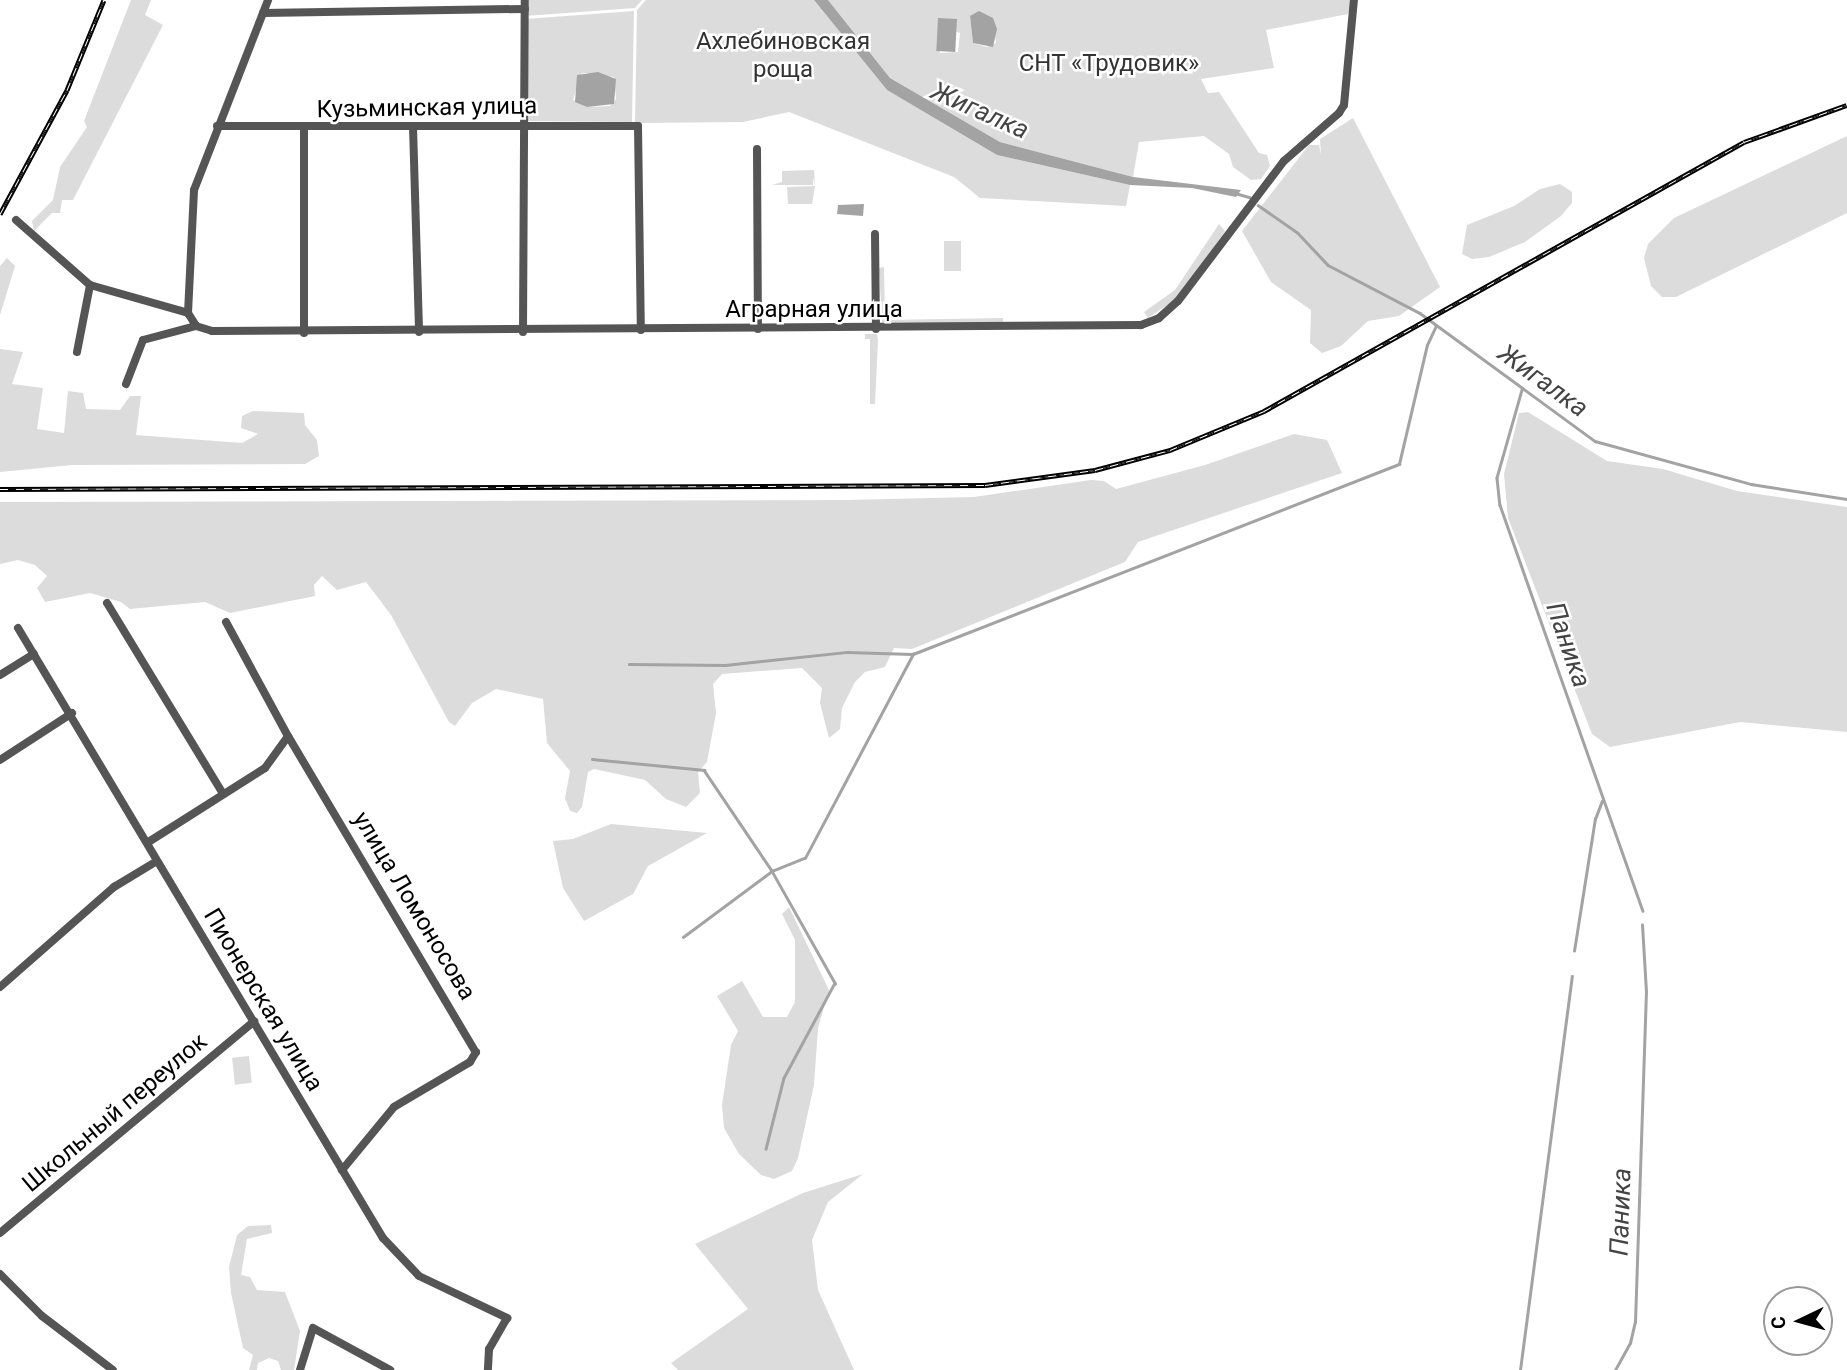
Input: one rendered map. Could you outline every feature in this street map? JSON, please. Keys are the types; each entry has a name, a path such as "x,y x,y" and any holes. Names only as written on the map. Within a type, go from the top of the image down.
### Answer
{"street":[{"path":"126,384 143,340 196,326 188,313 194,190 268,0"},
{"name":"Аграрная улица","path":"196,326 212,331 304,333 1116,327 1150,322 1178,301 1253,200 1296,148 1332,121 1344,105 1354,0"},
{"path":"263,13 410,4 525,4 523,331"},
{"name":"Кузьминская улица","path":"217,126 638,126 641,330"},
{"path":"413,127 419,332"},
{"path":"304,128 304,333"},
{"path":"757,149 758,330"},
{"path":"16,220 90,285 188,313"},
{"path":"875,234 876,329"},
{"path":"78,352 90,285"},
{"path":"107,603 223,794"},
{"name":"улица Ломоносова","path":"226,622 288,736 476,1052 470,1062 394,1107 342,1170"},
{"name":"Пионерская улица","path":"18,628 150,841 157,861 342,1170 399,1258 427,1280 507,1318 489,1349 488,1370"},
{"path":"0,675 34,654"},
{"path":"0,760 72,713"},
{"path":"150,841 265,768 288,736"},
{"path":"0,987 114,887 157,861"},
{"name":"Школьный переулок","path":"0,1233 254,1021"},
{"path":"0,1274 42,1316 113,1370"},
{"path":"300,1370 313,1328 390,1370"}],"green space":[{"path":"131,0 151,0 145,15 163,25 73,200 62,200 60,213 52,213 34,231 32,221 53,200 60,167 87,127 84,121"},
{"path":"525,0 642,0 635,8 525,16"},
{"name":"Ахлебиновская роща","path":"646,0 814,0 887,90 997,155 1130,185 1126,206 980,198 954,177 789,112 743,122 635,123 637,10"},
{"name":"СНТ «Трудовик»","path":"828,0 1352,0 1348,14 1266,30 1274,68 1201,79 1208,93 1219,92 1259,153 1267,155 1270,166 1261,179 1251,180 1233,167 1229,154 1204,136 1139,142 1133,177 1000,142 890,78","holes":["970,16 993,18 996,43 987,47 973,43","938,26 960,33 958,52 940,53"]},
{"path":"634,11 632,122 524,121 525,19","holes":["581,74 614,77 616,99 610,106 587,107 573,100"]},
{"path":"1353,118 1440,287 1399,316 1368,321 1341,346 1322,353 1310,343 1311,310 1271,282 1242,231 1309,145 1319,145 1321,155 1320,139"},
{"path":"1847,136 1847,213 1676,297 1662,297 1651,286 1644,258 1648,244 1674,218"},
{"path":"814,170 813,185 772,185 782,182 782,171"},
{"path":"1560,184 1572,192 1572,203 1561,216 1525,242 1489,257 1472,259 1462,254 1467,225 1514,206 1540,189"},
{"path":"815,186 812,204 788,204 787,187"},
{"path":"1219,224 1225,231 1175,300 1148,318 1144,312 1175,290"},
{"path":"944,241 961,241 961,271 944,271"},
{"path":"7,258 15,266 0,315 0,266"},
{"path":"884,267 885,320 1003,318 1003,324 882,322 879,268"},
{"path":"865,334 877,334 878,340 875,404 870,404 870,339 865,339"},
{"path":"0,349 23,352 12,384 43,388 37,429 64,433 68,391 83,393 86,409 120,410 130,396 141,396 136,435 242,443 258,434 241,428 242,416 253,411 304,413 305,425 317,440 319,456 305,464 72,465 0,472"},
{"path":"1528,412 1607,461 1663,469 1737,491 1847,507 1847,732 1740,722 1610,747 1592,734 1508,518 1504,474 1519,413"},
{"path":"1294,434 1327,440 1342,473 1138,542 1125,562 912,649 894,648 885,667 865,672 855,682 842,708 840,729 829,738 820,703 822,688 802,668 722,674 713,684 716,713 707,762 698,772 700,793 686,807 666,799 645,780 594,769 588,772 582,807 577,813 570,811 565,798 570,771 547,743 543,699 496,689 472,703 455,726 449,722 391,615 366,582 337,590 322,576 314,585 315,596 230,613 205,602 130,609 121,602 90,593 45,602 37,588 47,576 35,565 18,560 0,564 0,502 846,500 974,497 1091,480 1104,481 1116,489 1205,465"},
{"path":"611,824 707,833 648,866 633,894 584,921 563,888 553,841 573,839"},
{"path":"789,907 829,990 818,1028 814,1085 798,1158 792,1171 774,1179 761,1175 739,1154 724,1128 722,1105 731,1045 738,1031 717,996 742,981 763,1017 787,1017 795,1002 795,940 782,914"},
{"path":"249,1056 252,1083 235,1085 232,1058"},
{"path":"863,1174 828,1202 812,1240 818,1290 854,1370 678,1370 671,1363 748,1309 695,1244 803,1193"},
{"path":"271,1225 272,1233 247,1239 241,1275 250,1277 257,1290 285,1292 300,1331 294,1370 281,1370 278,1361 269,1358 258,1363 257,1370 249,1370 253,1355 243,1348 231,1293 229,1267 237,1235 248,1226"}],"shaded area":[{"path":"814,0 828,0 890,78 1000,142 1133,177 1241,190 1236,197 1192,188 1130,185 997,155 887,90"},
{"path":"979,11 993,18 997,29 993,47 973,43 970,16"},
{"path":"938,18 957,19 955,52 936,51"},
{"path":"598,72 616,79 614,104 587,107 575,102 577,75"},
{"path":"864,204 863,216 837,214 838,205"}],"waterway":[{"name":"Жигалка","path":"1235,193 1249,197"},
{"name":"Жигалка","path":"1258,205 1298,233 1328,265 1420,313 1595,441 1751,484 1847,499"},
{"path":"683,937 772,871 805,858 913,654 1399,464 1427,345 1436,326"},
{"name":"Паника","path":"1522,390 1497,478 1500,505 1643,910"},
{"path":"629,664 725,665 847,652 912,654"},
{"path":"592,759 704,770 772,871 835,983 784,1078 766,1149"},
{"path":"1574,951 1595,819 1602,801"},
{"name":"Паника","path":"1615,1370 1630,1343 1635,1322 1646,992 1642,925"},
{"path":"1520,1370 1572,976"}],"railway":[{"path":"0,214 67,90 104,0"},
{"path":"0,489 985,485 1095,470 1170,450 1264,411 1744,142 1847,105"}]}
